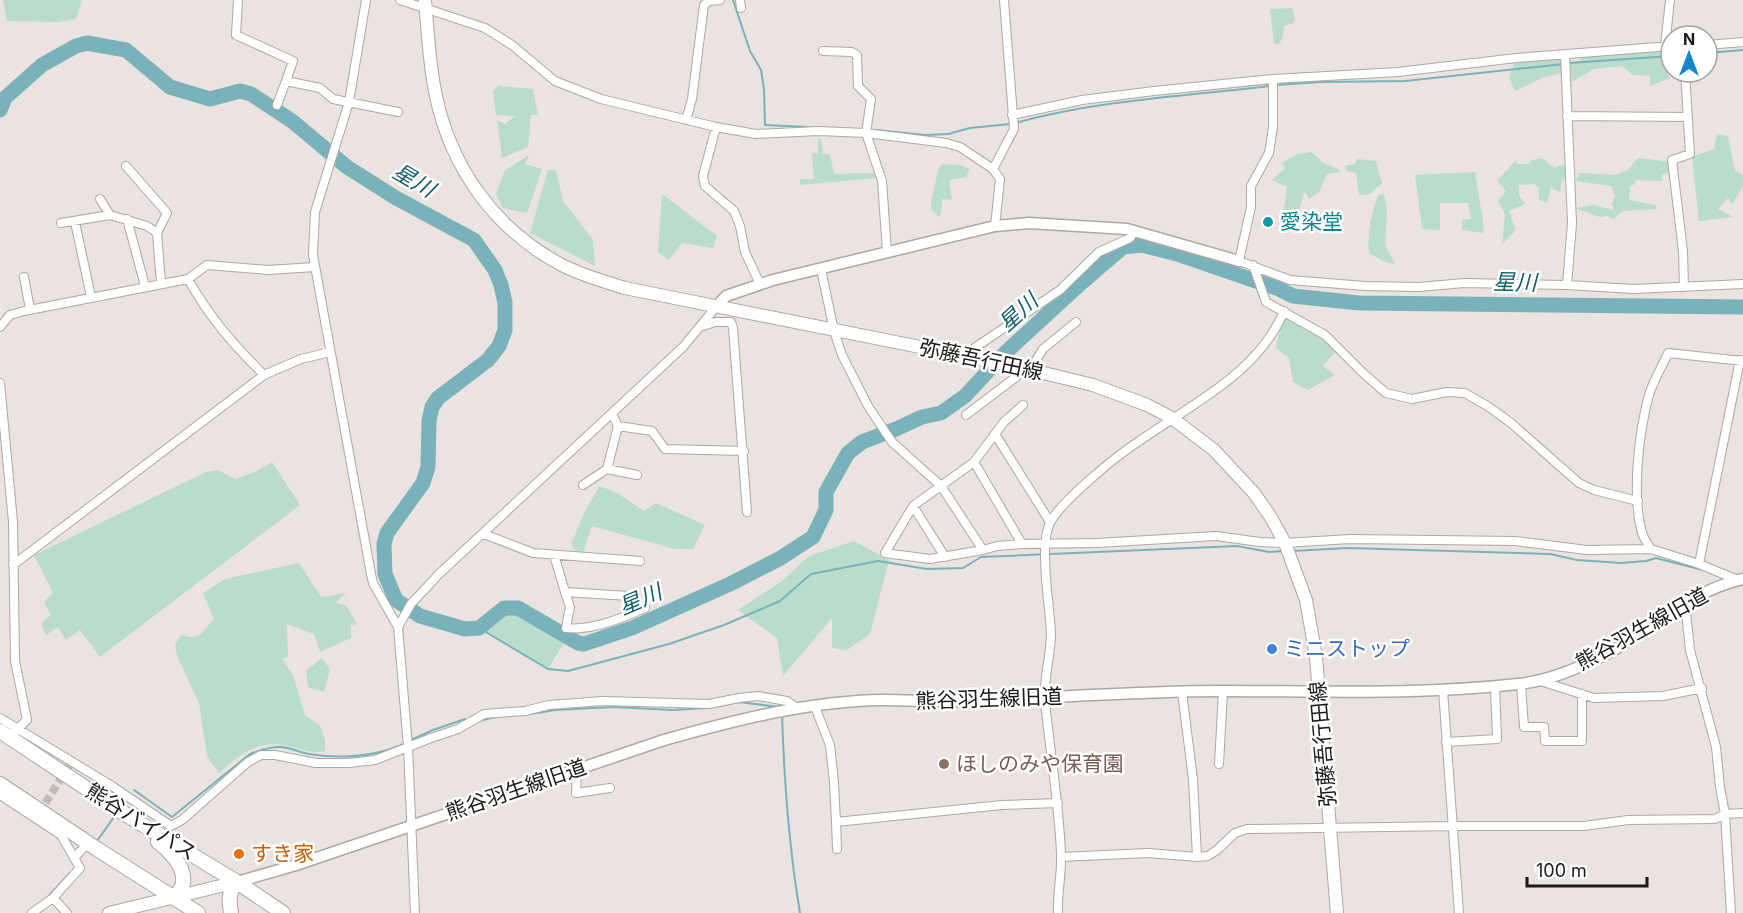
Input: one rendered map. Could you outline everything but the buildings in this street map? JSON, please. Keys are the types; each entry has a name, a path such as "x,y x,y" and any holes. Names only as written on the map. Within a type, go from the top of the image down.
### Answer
{"highway":[{"name":"熊谷バイパス","path":"9,732 125,814 237,882 283,913"},
{"path":"0,784 198,913"},
{"path":"125,814 170,851 178,861 181,868 182,886 180,892 172,898"},
{"path":"231,913 231,890 237,882"}],"main road":[{"name":"弥藤吾行田線","path":"425,4 435,96 458,162 489,207 509,229 561,265 585,276 625,288 1083,382 1147,405 1172,418 1214,450 1254,493 1285,543 1306,600 1316,657 1337,913"},
{"path":"109,913 237,882"}],"street":[{"path":"238,0 236,35 292,61 277,105"},
{"path":"366,0 349,102 315,212 313,244 330,352 373,583 400,623 415,913"},
{"path":"400,0 425,4 485,28 512,45 555,81 601,99 716,128 756,134 818,131 866,133 946,143 960,147 993,169 1000,180 995,226"},
{"path":"686,120 692,99 704,5 709,1 720,0"},
{"path":"993,169 1014,129 1004,0"},
{"path":"1669,24 1670,0"},
{"path":"1719,44 1743,42"},
{"path":"1012,116 1082,100 1274,79 1398,72 1564,54 1659,47"},
{"path":"823,51 852,52 857,55 858,86 870,99 866,133 882,181 886,252"},
{"path":"1564,54 1572,223 1567,285"},
{"path":"1239,261 1251,207 1251,186 1269,153 1273,127 1274,79"},
{"path":"286,81 320,88 333,99 398,112"},
{"path":"1684,287 1683,251 1672,160 1690,154 1686,84"},
{"path":"1567,117 1688,117"},
{"path":"716,128 703,176 705,186 734,211 746,252 760,284"},
{"path":"126,166 167,213 158,233 161,283"},
{"path":"100,199 110,215"},
{"path":"61,223 110,215 147,226 158,233"},
{"path":"128,219 145,286"},
{"path":"75,222 91,297"},
{"path":"400,623 411,603 439,574 683,347 726,296 760,284 886,252 995,226 1029,223 1067,224 1135,231 1263,268 1268,273 1290,280 1419,287 1464,283 1634,289 1743,284"},
{"path":"972,358 973,349 1060,290 1099,252 1130,238 1135,231"},
{"path":"0,327 10,315 30,309 188,279 207,265 268,270 315,267"},
{"path":"1253,265 1266,302 1325,335 1386,393 1412,399 1447,392 1465,393 1489,406 1511,423 1580,484 1594,490 1638,501"},
{"path":"821,269 834,331 842,355 868,406 892,442 941,486 983,550"},
{"path":"24,277 30,309"},
{"path":"188,279 203,305 231,342 264,375"},
{"path":"1058,913 1062,857 1045,698 1051,636 1045,545 1050,522 1061,507 1100,472 1135,444 1227,381 1254,358 1273,334 1284,311"},
{"path":"702,326 715,322 731,322 736,393 744,451 747,512"},
{"path":"966,415 1016,377 1043,348 1076,322"},
{"path":"14,565 264,375 301,359 330,352"},
{"path":"1651,549 1641,530 1638,501 1641,432 1650,393 1668,353 1742,361 1699,564"},
{"path":"0,383 13,522 15,661 27,720 9,732"},
{"path":"1023,405 1004,422 974,462 913,506 885,553 930,559 997,546 1216,536 1285,543 1350,539 1515,541 1587,550 1651,549 1741,580"},
{"path":"583,485 607,469 618,426 612,414"},
{"path":"618,426 652,431 665,448 744,451"},
{"path":"995,434 1050,522"},
{"path":"974,462 1022,544"},
{"path":"607,469 637,475"},
{"path":"1575,494 1580,484"},
{"path":"913,506 945,557"},
{"path":"484,534 533,553 640,561"},
{"path":"554,555 570,607 566,628 576,629 645,608"},
{"name":"熊谷羽生線旧道","path":"237,882 296,865 577,769 725,722 815,707 884,700 935,702 1223,691 1443,690 1521,684 1583,664 1612,650 1685,603 1721,586 1741,580"},
{"path":"565,592 629,596 627,615"},
{"path":"1685,603 1690,650 1716,747 1725,814 1731,913"},
{"path":"1537,680 1594,698 1664,696 1702,688"},
{"path":"1521,684 1524,727 1545,727 1545,741 1582,741 1582,694"},
{"path":"1446,742 1497,739 1496,686"},
{"path":"1443,690 1459,913"},
{"path":"1219,764 1223,691"},
{"path":"1182,692 1193,778 1197,857"},
{"path":"0,718 9,732 112,786 171,825 182,820 248,762 261,755 275,755 316,763 375,760 458,729 484,714 525,711 549,705 603,701 709,704 758,696 787,701 787,711"},
{"path":"815,707 830,745 837,849"},
{"path":"577,769 576,793 610,788"},
{"path":"0,795 61,835 80,868 53,898 32,913"},
{"path":"836,822 1002,805 1058,803"},
{"path":"1062,857 1148,853 1208,856 1235,833 1247,829 1584,826 1628,820 1715,819 1725,814 1743,813"},
{"path":"74,858 88,843"},
{"path":"53,898 67,913"},
{"path":"172,898 181,913"}],"green space":[{"path":"3,0 82,0 76,19 58,22 7,21"},
{"path":"1292,8 1295,19 1293,23 1284,26 1283,37 1279,44 1274,43 1270,9"},
{"path":"1659,47 1659,82 1650,86 1650,76 1633,75 1622,66 1594,69 1572,82 1570,62 1579,61 1588,54"},
{"path":"1555,55 1564,62 1561,73 1542,78 1515,91 1509,78 1516,58"},
{"path":"498,86 533,89 538,115 531,115 528,147 502,158 497,120 505,124 515,116 496,115 493,91"},
{"path":"1717,134 1728,136 1735,171 1743,175 1743,186 1732,204 1728,198 1718,209 1733,217 1699,221 1692,157 1714,149"},
{"path":"818,139 821,139 823,154 830,154 834,174 874,173 876,178 800,185 800,179 814,179 812,153 818,154"},
{"path":"1312,152 1322,162 1340,172 1327,174 1319,192 1309,199 1305,191 1297,215 1283,215 1287,187 1272,180 1285,168 1282,163 1298,154"},
{"path":"529,155 525,164 542,169 527,213 503,208 496,194 505,170"},
{"path":"1542,158 1554,168 1561,165 1574,169 1570,177 1562,180 1560,192 1551,188 1547,203 1539,200 1539,188 1534,184 1519,185 1519,195 1525,204 1509,211 1516,230 1502,244 1505,214 1498,201 1506,191 1497,181 1516,160 1517,164 1529,164 1530,161"},
{"path":"1638,158 1671,162 1670,172 1662,175 1662,181 1635,180 1635,184 1630,186 1629,200 1655,205 1657,209 1623,211 1614,219 1608,216 1600,217 1575,208 1594,205 1614,210 1612,204 1615,195 1611,186 1576,181 1579,173 1616,175 1628,170"},
{"path":"1357,159 1376,161 1382,183 1370,194 1359,195 1356,173 1346,171 1345,166 1355,164"},
{"path":"943,164 960,165 970,169 966,177 949,180 952,200 942,199 941,214 938,217 931,208 938,169"},
{"path":"548,170 556,170 563,201 593,240 595,266 530,233"},
{"path":"1475,172 1483,233 1462,230 1462,220 1471,219 1468,203 1440,203 1440,230 1422,229 1415,175"},
{"path":"662,194 717,236 713,248 682,243 669,260 658,252"},
{"path":"1384,194 1387,212 1385,245 1395,264 1385,262 1369,253 1369,231 1373,210 1378,195"},
{"path":"1283,315 1300,321 1338,348 1323,366 1335,375 1308,390 1293,382 1289,358 1276,348"},
{"path":"272,462 300,505 100,657 80,630 66,640 58,627 46,635 41,624 51,615 44,602 53,593 34,555 206,472 218,470 235,479 255,472"},
{"path":"600,486 617,493 644,511 656,503 705,525 693,549 675,549 592,526 581,558 571,544 585,511"},
{"path":"854,541 889,560 870,634 847,650 832,648 832,618 783,676 777,638 738,610 782,581 809,556"},
{"path":"299,563 321,597 346,593 335,603 346,605 357,624 351,625 351,638 320,652 314,634 287,624 288,657 282,659 293,675 305,715 321,728 325,740 325,751 313,752 270,744 260,746 236,759 219,773 207,756 199,703 177,656 175,644 181,635 199,636 214,619 203,593 225,579"},
{"path":"504,608 518,608 568,636 548,669 479,628"},
{"path":"322,658 330,669 324,692 308,687 306,671"}],"waterway":[{"path":"733,0 750,51 761,70 765,125 808,127"},
{"name":"星川","path":"0,110 5,98 42,65 76,46 87,43 126,50 170,87 210,99 240,91 251,94 292,121 347,167 396,198 474,240 495,270 501,285 505,303 505,330 499,346 488,360 438,398 432,407 429,421 428,467 423,483 387,533 384,544 385,574 396,600 420,616 465,629 479,628 504,608 518,608 578,643 584,644 632,628 730,584 779,559 813,537 826,510 826,492 848,453 862,442 922,417 941,413 965,396 1005,353 1123,247 1142,245 1177,254 1279,289 1293,296 1359,303 1743,307"},
{"path":"1719,52 1743,50"},
{"path":"1569,63 1659,57"},
{"path":"1276,85 1405,81 1564,64"},
{"path":"1015,123 1110,104 1271,86"},
{"path":"876,130 925,135 948,134 970,128 1010,124"},
{"path":"479,628 548,669 568,671 669,644 724,625 780,601 811,574 878,561 927,569 963,568 981,557 1237,546 1269,552 1283,551"},
{"path":"1292,551 1348,548 1550,554 1577,560 1621,563 1656,558 1703,570"},
{"path":"525,715 555,710 613,707 672,710 708,708 739,702 779,707"},
{"path":"782,713 788,813 800,913"},
{"path":"478,721 496,717"},
{"path":"411,740 433,730 465,719 466,721"},
{"path":"134,790 172,817 250,754 259,751 282,747 309,754 359,756 395,748 406,743"},
{"path":"97,841 114,817"},
{"path":"45,900 70,873"}],"tunnel":[{"path":"39,813 72,761"}],"place":[{"name":"愛染堂","path":"1268,222"},
{"name":"ミニストップ","path":"1272,649"},
{"name":"ほしのみや保育園","path":"944,764"},
{"name":"すき家","path":"239,854"}]}
